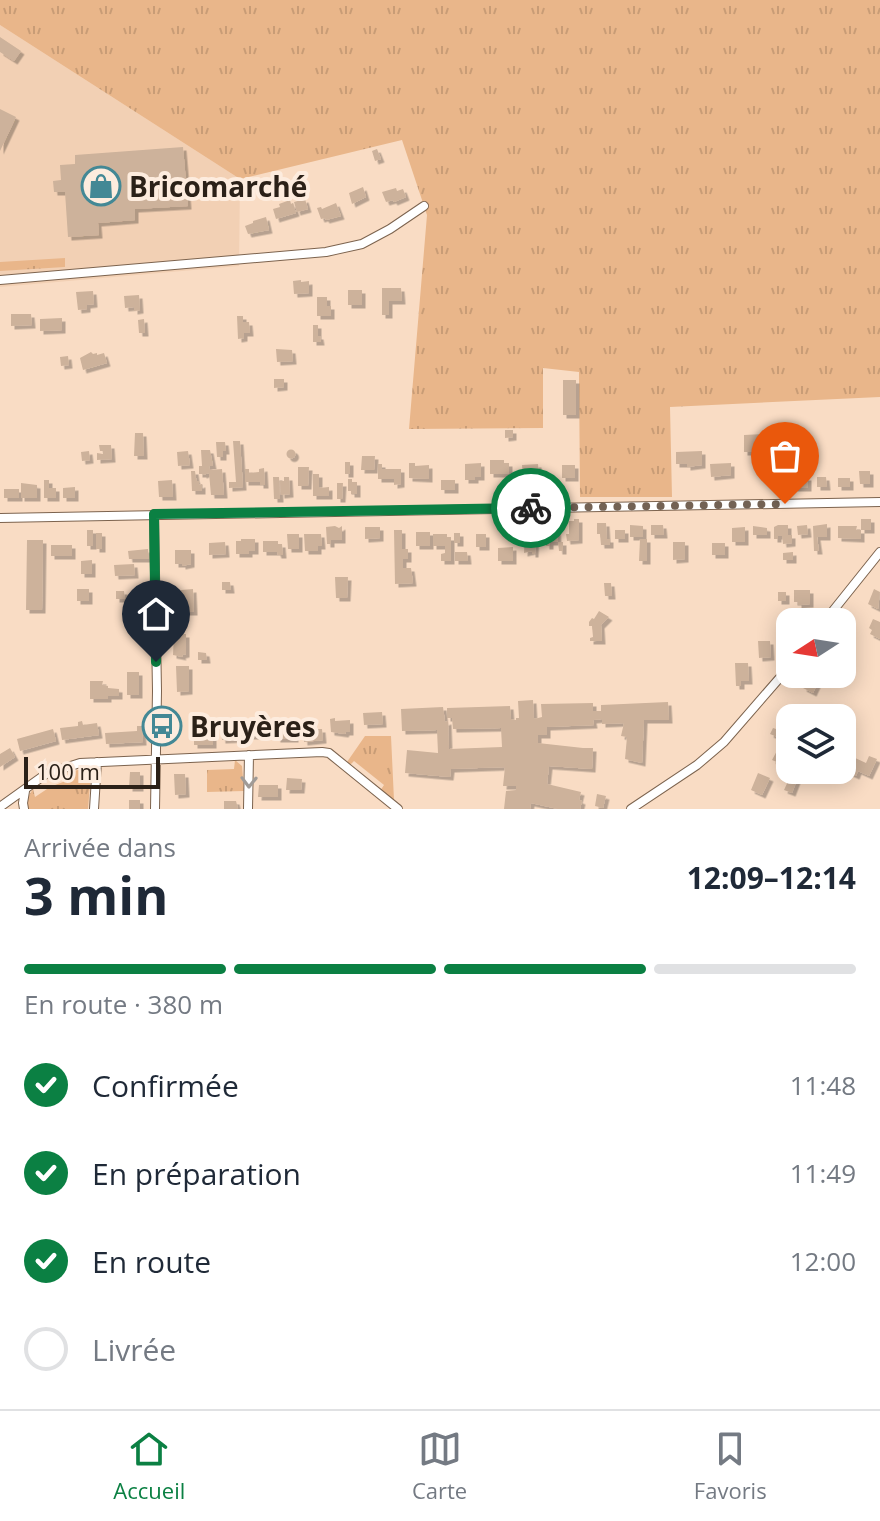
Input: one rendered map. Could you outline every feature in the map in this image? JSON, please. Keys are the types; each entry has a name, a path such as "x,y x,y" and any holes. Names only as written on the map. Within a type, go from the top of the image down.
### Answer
{"street":[{"path":"0,280 326,252 362,244 424,206"},
{"path":"0,518 880,502"},
{"path":"154,514 155,809"},
{"path":"835,608 880,552"},
{"path":"631,809 697,765 724,742 776,682"},
{"path":"0,807 46,774 80,763 322,752 329,753 398,809"},
{"path":"248,809 249,755"},
{"path":"94,809 97,762"},
{"path":"24,809 25,791"}],"shaded area":[{"path":"0,25 240,179 239,266 0,287"}],"green space":[{"path":"0,0 880,0 880,397 670,407 672,497 580,497 579,372 543,368 543,428 409,429 427,215 402,140 240,179 0,25"},
{"path":"65,258 65,267 0,271 0,262"},
{"path":"365,736 391,736 394,800 380,791 384,785 354,761 349,766 347,762"},
{"path":"235,760 242,766 244,791 207,792 207,770 234,769"},
{"path":"88,768 91,772 88,809 28,809 28,797 33,789 35,797 63,782 68,772"}],"building":[{"path":"0,37 21,51 14,61 0,52"},
{"path":"0,109 16,117 0,151"},
{"path":"183,147 188,206 135,209 135,220 98,223 99,235 68,237 65,192 54,192 53,181 61,180 60,165 75,164 75,155"},
{"path":"377,149 381,159 375,161 372,151"},
{"path":"363,187 366,197 352,204 349,193"},
{"path":"396,188 397,191 403,189 406,197 386,202 382,192"},
{"path":"305,199 308,209 297,212 294,202"},
{"path":"290,200 296,213 276,219 273,209"},
{"path":"336,203 341,216 321,219 317,208"},
{"path":"266,217 269,230 248,234 245,226"},
{"path":"293,281 309,281 309,293 294,294"},
{"path":"382,288 401,288 402,301 389,301 389,315 382,315"},
{"path":"348,290 362,290 362,305 348,305"},
{"path":"93,291 94,304 78,310 76,292"},
{"path":"139,295 140,310 125,308 124,296"},
{"path":"317,297 327,297 331,316 317,316"},
{"path":"11,314 31,314 32,325 11,326"},
{"path":"237,316 243,316 243,322 249,322 250,333 244,333 244,338 238,339"},
{"path":"62,318 62,330 40,331 40,319"},
{"path":"144,319 145,333 139,333 138,320"},
{"path":"313,325 318,325 321,342 313,342"},
{"path":"276,349 292,350 293,361 277,362"},
{"path":"91,352 97,355 104,353 107,363 83,370 80,358"},
{"path":"68,356 69,365 61,366 60,357"},
{"path":"274,379 284,379 284,387 274,388"},
{"path":"563,380 576,380 576,415 563,415"},
{"path":"505,430 513,430 513,437 505,438"},
{"path":"135,433 143,433 144,456 134,456"},
{"path":"764,434 764,447 753,447 753,452 744,452 744,435"},
{"path":"233,441 240,441 243,487 229,488 229,482 236,482"},
{"path":"216,442 225,442 223,457 217,457"},
{"path":"99,445 111,445 112,459 97,460 97,453 103,454"},
{"path":"201,450 210,450 213,466 209,466 210,470 222,469 224,495 211,495 209,473 199,474"},
{"path":"291,450 295,454 291,458 287,454"},
{"path":"89,451 90,460 82,461 81,452"},
{"path":"188,451 190,465 178,466 177,452"},
{"path":"702,451 702,465 687,467 687,464 676,464 676,452"},
{"path":"362,456 375,456 374,470 361,470"},
{"path":"490,460 509,463 509,474 490,474"},
{"path":"345,462 350,462 350,474 345,474"},
{"path":"409,463 429,465 429,479 409,478"},
{"path":"481,463 481,477 465,480 465,464"},
{"path":"731,463 731,475 711,477 710,464"},
{"path":"378,464 382,464 382,469 401,469 401,484 394,485 394,479 378,479"},
{"path":"538,464 539,476 523,477 522,465"},
{"path":"562,465 575,465 575,478 562,478"},
{"path":"298,467 309,467 308,486 298,486"},
{"path":"264,468 265,485 245,482 245,469 249,469 249,473"},
{"path":"191,471 195,471 202,491 192,491"},
{"path":"794,471 798,471 798,477 808,477 808,488 794,488"},
{"path":"859,471 870,471 870,484 860,484"},
{"path":"313,474 319,474 319,488 329,487 329,496 313,496"},
{"path":"772,475 786,477 786,488 772,487"},
{"path":"273,477 279,477 280,499 274,499"},
{"path":"284,477 289,477 290,494 281,495 280,481 284,481"},
{"path":"817,477 826,477 827,487 817,487"},
{"path":"838,478 850,478 850,487 838,487"},
{"path":"348,479 357,482 357,494 348,491"},
{"path":"44,480 49,480 49,488 56,488 56,498 44,498"},
{"path":"172,480 173,497 159,497 158,481"},
{"path":"441,480 455,480 455,490 441,490"},
{"path":"21,483 37,485 37,498 21,498"},
{"path":"337,483 343,483 342,499 337,499"},
{"path":"75,487 75,498 63,498 63,488"},
{"path":"4,489 19,489 19,498 4,498"},
{"path":"579,519 579,540 567,541 569,521"},
{"path":"861,519 871,519 871,530 861,530"},
{"path":"597,523 606,523 610,545 601,545"},
{"path":"827,524 827,537 817,537 819,551 814,551 813,526"},
{"path":"630,525 643,526 643,537 630,537"},
{"path":"651,525 663,525 664,535 651,535"},
{"path":"788,525 792,543 783,544 782,536 774,539 774,527"},
{"path":"807,525 808,534 798,535 797,526"},
{"path":"342,526 342,540 331,540 331,544 327,544 326,527"},
{"path":"753,526 767,528 767,535 753,535"},
{"path":"838,526 857,526 856,530 861,530 861,539 838,538"},
{"path":"365,527 380,527 380,538 365,539"},
{"path":"545,527 557,527 558,542 550,542 550,546 546,546"},
{"path":"745,527 745,542 732,542 732,528"},
{"path":"87,530 93,530 93,546 87,546"},
{"path":"394,530 402,530 402,549 408,549 408,559 403,559 403,568 411,568 413,583 395,584"},
{"path":"615,530 625,530 625,539 615,539"},
{"path":"416,532 430,532 430,546 416,546"},
{"path":"96,533 102,533 102,549 96,549"},
{"path":"454,533 460,533 460,543 454,543"},
{"path":"287,534 299,534 299,549 288,549"},
{"path":"304,534 321,534 322,546 318,546 318,551 305,551"},
{"path":"433,534 451,537 451,561 441,561 445,546 433,546"},
{"path":"476,534 486,534 486,547 476,547"},
{"path":"525,534 536,534 535,554 532,551 524,553"},
{"path":"255,539 255,551 236,554 236,541"},
{"path":"640,539 647,539 647,561 639,561"},
{"path":"27,540 43,540 42,610 26,610"},
{"path":"263,541 278,541 282,544 283,555 263,552"},
{"path":"225,542 226,554 209,555 209,543"},
{"path":"558,542 563,542 563,551 559,551"},
{"path":"673,542 685,542 685,559 673,560"},
{"path":"712,543 725,543 725,555 712,555"},
{"path":"51,545 72,545 72,556 51,556"},
{"path":"513,547 513,561 498,561 498,548"},
{"path":"148,549 149,559 129,559 128,551"},
{"path":"175,550 191,550 191,564 175,564"},
{"path":"455,552 467,552 468,561 455,561"},
{"path":"793,552 793,560 783,560 783,553"},
{"path":"92,560 92,574 81,574 81,561"},
{"path":"134,564 135,575 115,576 114,565"},
{"path":"335,577 348,577 347,598 336,598"},
{"path":"222,582 230,582 231,590 222,590"},
{"path":"604,583 611,583 612,596 605,596"},
{"path":"77,589 89,589 89,601 77,601"},
{"path":"193,589 194,612 181,612 181,590"},
{"path":"874,589 880,592 878,609 868,604"},
{"path":"794,590 810,590 810,604 798,605 794,602"},
{"path":"116,591 124,591 125,599 116,599"},
{"path":"778,592 786,592 786,601 778,601"},
{"path":"125,604 144,604 142,627 130,627 132,608 125,608"},
{"path":"599,611 609,617 601,625 602,641 590,641 593,637 589,622"},
{"path":"873,619 880,622 880,639 870,634"},
{"path":"174,634 186,634 186,654 183,657 173,655"},
{"path":"758,641 770,641 771,657 759,658"},
{"path":"198,652 206,653 207,660 198,660"},
{"path":"735,663 748,663 749,681 741,681 741,686 736,686"},
{"path":"176,666 189,666 189,691 177,692"},
{"path":"127,672 139,672 139,695 127,695"},
{"path":"90,681 103,681 102,685 108,688 119,689 119,696 90,699"},
{"path":"533,700 534,719 542,717 541,704 593,703 593,711 601,711 601,705 668,702 669,720 644,720 642,763 625,759 627,737 621,736 624,723 602,724 602,719 593,720 594,725 547,727 547,735 538,735 538,743 593,748 592,769 549,766 547,784 581,792 580,809 558,809 531,803 530,809 504,809 506,791 516,790 516,786 503,786 505,767 451,769 450,777 405,773 407,750 438,753 437,730 402,731 401,709 443,707 445,722 448,721 449,749 502,747 501,728 453,729 452,718 447,718 447,708 510,706 511,719 516,720 519,718 518,701"},
{"path":"382,712 383,724 364,725 363,713"},
{"path":"335,718 335,721 350,720 350,732 331,732 330,719"},
{"path":"82,721 83,725 97,723 99,735 62,740 60,728 78,726 78,722"},
{"path":"268,724 268,736 249,736 249,725"},
{"path":"137,726 142,726 143,742 106,744 105,733 137,731"},
{"path":"295,726 295,739 277,739 276,727"},
{"path":"221,727 240,727 241,739 222,740"},
{"path":"53,729 56,741 20,751 17,739"},
{"path":"303,729 322,729 323,740 304,742"},
{"path":"213,732 213,745 194,745 194,733"},
{"path":"10,748 15,757 0,767 0,754"},
{"path":"869,756 877,759 869,776 858,771 856,776 856,758 866,763"},
{"path":"130,772 140,772 140,788 129,788"},
{"path":"758,773 770,778 762,795 751,790"},
{"path":"174,774 185,774 186,794 175,795"},
{"path":"287,778 302,779 301,790 286,790"},
{"path":"787,784 795,784 792,793 784,790"},
{"path":"259,785 278,785 278,797 258,797"},
{"path":"597,794 606,796 603,808 595,806"},
{"path":"129,800 140,800 140,809 129,809"},
{"path":"224,801 236,801 238,809 224,809"}],"way so far":[{"path":"531,508 785,504"}],"place":[{"name":"Bricomarché","path":"101,186"},
{"name":"Bruyères","path":"162,726"}],"route":[{"path":"156,662 154,514 531,508"}]}
